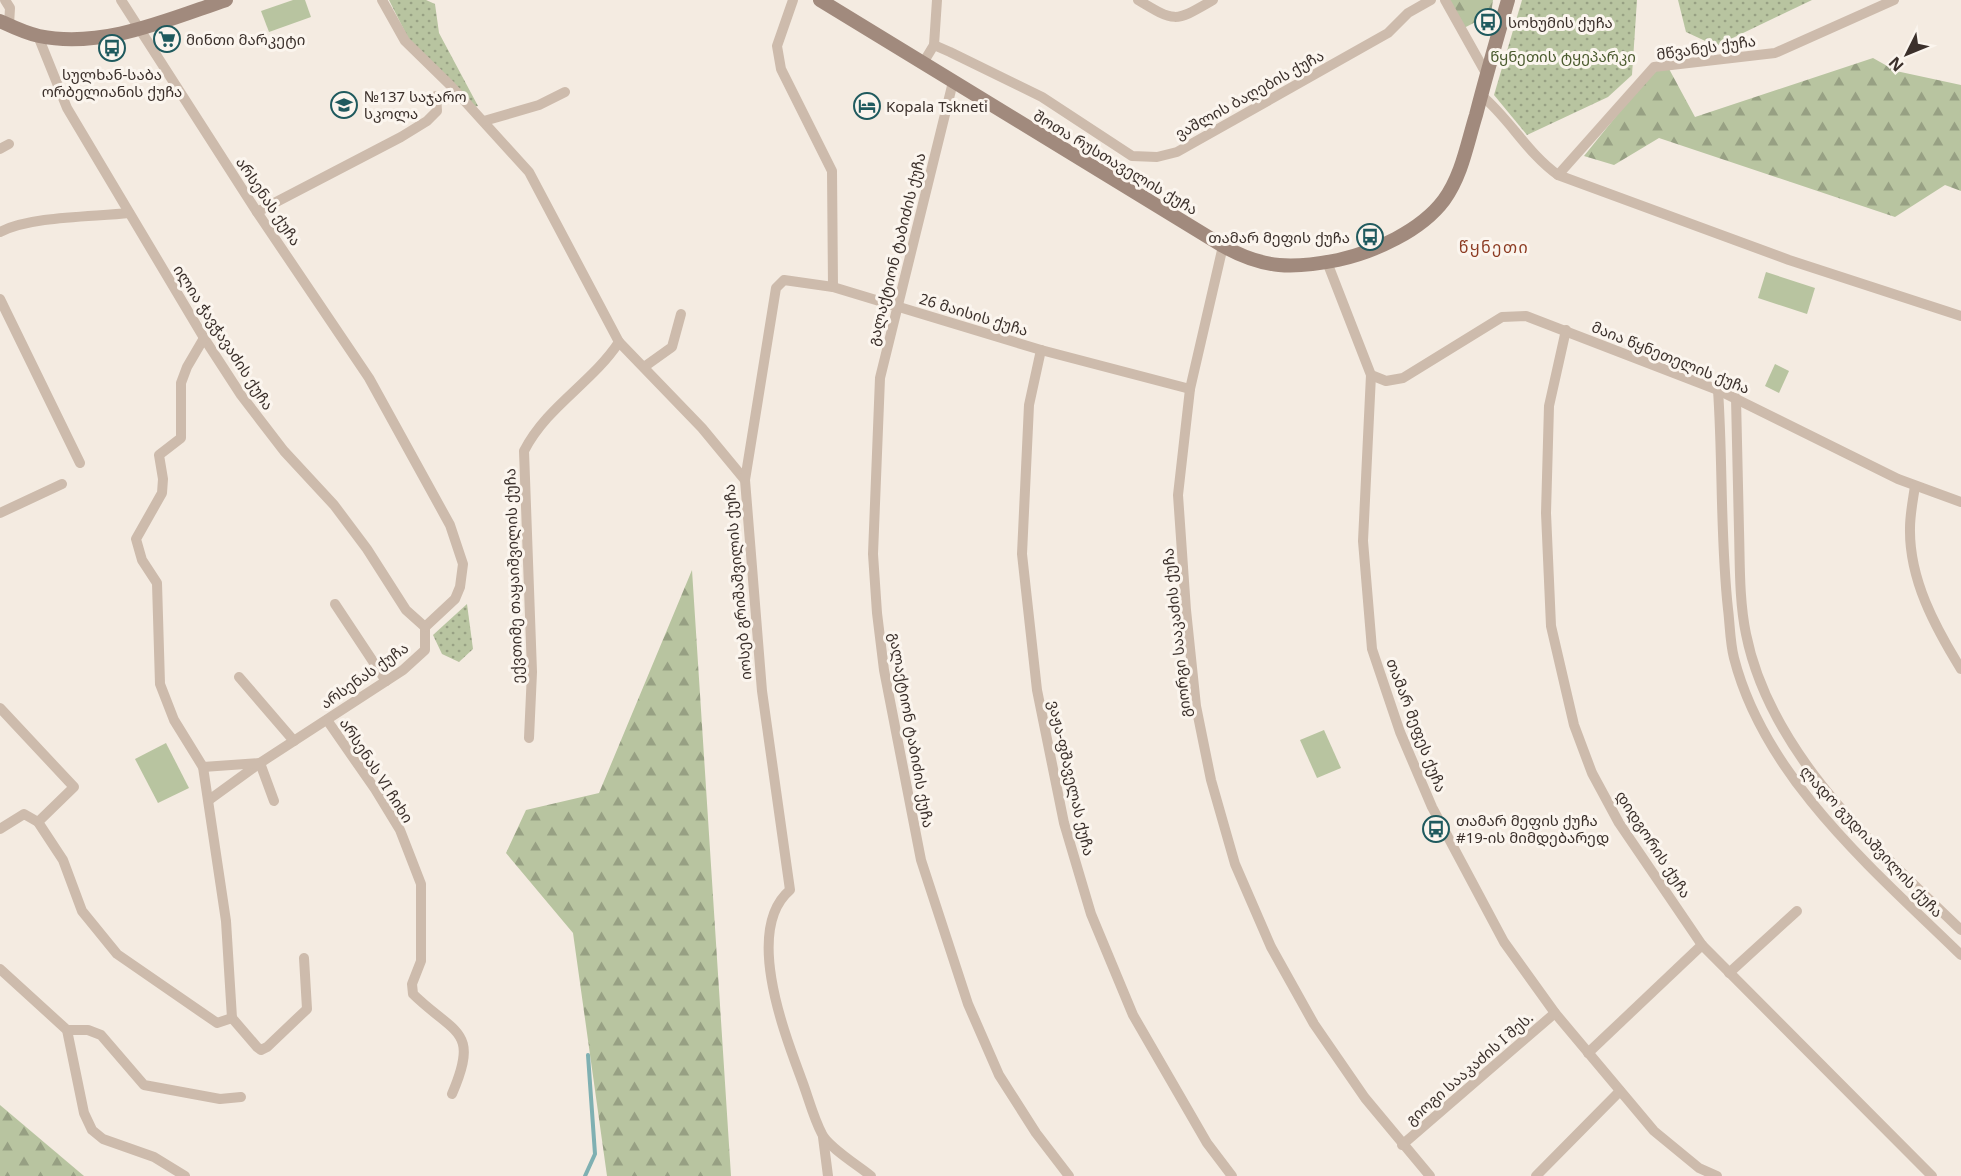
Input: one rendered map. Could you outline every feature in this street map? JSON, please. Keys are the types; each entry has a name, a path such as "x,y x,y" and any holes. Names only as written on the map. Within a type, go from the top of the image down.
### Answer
{"main road":[{"path":"5,23 38,36 78,40 139,28 194,5 226,0"},
{"name":"შოთა რუსთაველის ქუჩა","path":"820,0 1223,246 1244,258 1275,266 1305,266 1362,254 1413,227 1437,209 1459,174 1508,0"}],"street":[{"path":"5,0 10,8 5,23"},
{"path":"122,0 139,28"},
{"name":"იოსებ გრიშაშვილის ქუჩა","path":"382,0 405,41 484,121 529,172 619,342 701,427 745,480 762,691 790,890 781,897 772,921 769,948 777,1011 823,1137 828,1176"},
{"path":"793,0 777,46 777,54 781,69 832,171 833,287"},
{"path":"923,63 934,45 937,0"},
{"path":"1138,0 1165,16 1176,19 1214,0"},
{"name":"ვაშლის ბაღების ქუჩა","path":"934,45 1042,97 1132,156 1157,158 1177,152 1388,33 1408,13 1431,0"},
{"path":"1445,0 1487,75"},
{"name":"მწვანეს ქუჩა","path":"1558,175 1654,67 1775,53 1894,0"},
{"name":"არსენას ქუჩა","path":"139,28 257,212 369,378 455,537 463,564 460,586 455,598 425,627 425,650 386,681 260,763 209,800"},
{"name":"ილია ჭავჭავაძის ქუჩა","path":"38,36 67,108 241,396 284,450 334,504 367,549 406,610 425,627"},
{"name":"გალაქტიონ ტაბიძის ქუჩა","path":"953,82 880,378 873,554 884,670 921,860 968,1004 999,1075 1036,1133 1068,1176"},
{"path":"484,121 540,105 565,92"},
{"path":"1481,95 1505,117 1541,163 1558,175 1789,260 1961,316"},
{"path":"257,212 401,137 427,121 436,111 436,96"},
{"path":"0,232 12,226 37,221 129,213"},
{"name":"გიორგი სააკაძის ქუჩა","path":"1223,246 1190,389 1178,495 1186,610 1196,706 1222,822 1234,864 1271,947 1314,1024 1402,1145 1430,1176"},
{"name":"თამარ მეფეს ქუჩა","path":"1327,262 1371,375 1363,542 1372,649 1400,732 1432,807 1504,942 1555,1013 1654,1131 1699,1168 1717,1176"},
{"name":"26 მაისის ქუჩა","path":"745,480 776,288 784,280 833,287 1041,350 1190,389"},
{"path":"0,299 80,463"},
{"path":"644,367 672,347 681,314"},
{"name":"მაია წყნეთელის ქუჩა","path":"1371,375 1386,381 1403,378 1432,362 1476,331 1502,318 1526,316 1718,390 1915,486 1961,502"},
{"name":"დიდგორის ქუჩა","path":"1566,330 1549,406 1546,513 1551,626 1574,725 1592,772 1619,823 1702,945 1932,1176"},
{"path":"204,338 187,367 181,383 181,438 159,455 163,479 162,493 136,538 142,560 157,583 160,684 174,720 203,767 226,921 232,1018 261,1050 307,1009 304,958"},
{"name":"ექვთიმე თაყაიშვილის ქუჩა","path":"529,738 532,672 524,451 533,433 552,411 609,357 619,342"},
{"name":"ვაჟა-ფშაველას ქუჩა","path":"1041,350 1029,405 1022,554 1037,690 1064,823 1091,914 1133,1015 1207,1143 1232,1176"},
{"name":"ლადო გუდიაშვილის ქუჩა","path":"1718,390 1723,566 1734,657 1753,714 1787,773 1858,853 1961,955"},
{"name":"ლადო გუდიაშვილის ქუჩა","path":"1736,398 1739,517 1746,634 1763,692 1805,766 1961,930"},
{"path":"1722,476 1738,475"},
{"path":"0,513 62,484"},
{"path":"1915,486 1910,529 1919,584 1936,629 1961,669"},
{"path":"1723,517 1739,517"},
{"path":"335,604 386,681"},
{"path":"239,677 294,741"},
{"path":"0,708 74,787 38,822"},
{"name":"არსენას VI ჩიხი","path":"327,720 375,789 400,830 421,884 421,961 412,984 413,994 459,1033 465,1043 466,1056 463,1070 452,1094"},
{"path":"203,767 260,763 274,801"},
{"path":"1806,794 1819,782"},
{"path":"0,829 24,814 38,822 63,860 82,911 117,954 217,1023 232,1018"},
{"path":"1729,973 1797,911"},
{"path":"1588,1053 1702,945"},
{"path":"0,969 67,1030 72,1047 75,1077 84,1113 92,1130 103,1139 154,1157 185,1176"},
{"name":"გიოგი სააკაძის I შეს.","path":"1402,1145 1555,1013"},
{"path":"67,1030 88,1030 101,1035 144,1084 220,1100 241,1097"},
{"path":"1536,1176 1620,1091"},
{"path":"823,1137 871,1176"}],"green space":[{"path":"293,0 305,0 311,17 269,32 261,11"},
{"path":"389,0 426,0 435,4 439,33 478,106 474,107 408,38"},
{"path":"1449,0 1493,0 1491,14 1462,29"},
{"name":"წყნეთის ტყეპარკი","path":"1522,0 1637,0 1632,75 1608,97 1527,135 1494,95"},
{"path":"1678,0 1812,0 1716,46 1686,32"},
{"path":"1873,58 1896,71 1961,85 1961,191 1945,185 1895,217 1659,138 1614,165 1584,156 1651,73 1668,67 1695,117"},
{"path":"1766,272 1815,288 1807,314 1758,298"},
{"path":"1775,364 1789,371 1779,393 1765,386"},
{"path":"692,570 731,1176 607,1176 573,933 506,853 526,810 599,793"},
{"path":"467,604 473,649 459,662 442,654 433,635"},
{"path":"1324,730 1341,768 1317,778 1300,740"},
{"path":"166,743 189,788 158,803 135,759"},
{"path":"0,1105 84,1176 0,1176"}],"waterway":[{"path":"585,1176 595,1154 588,1055"}],"place":[{"name":"სოხუმის ქუჩა","path":"1488,22"},
{"name":"მინთი მარკეტი","path":"167,39"},
{"name":"სულხან-საბა ორბელიანის ქუჩა","path":"112,48"},
{"name":"№137 საჯარო სკოლა","path":"344,105"},
{"name":"Kopala Tskneti","path":"867,106"},
{"name":"თამარ მეფის ქუჩა","path":"1370,237"},
{"name":"თამარ მეფის ქუჩა #19-ის მიმდებარედ","path":"1436,829"}],"district":[{"name":"წყნეთი","path":"1494,247"}]}
